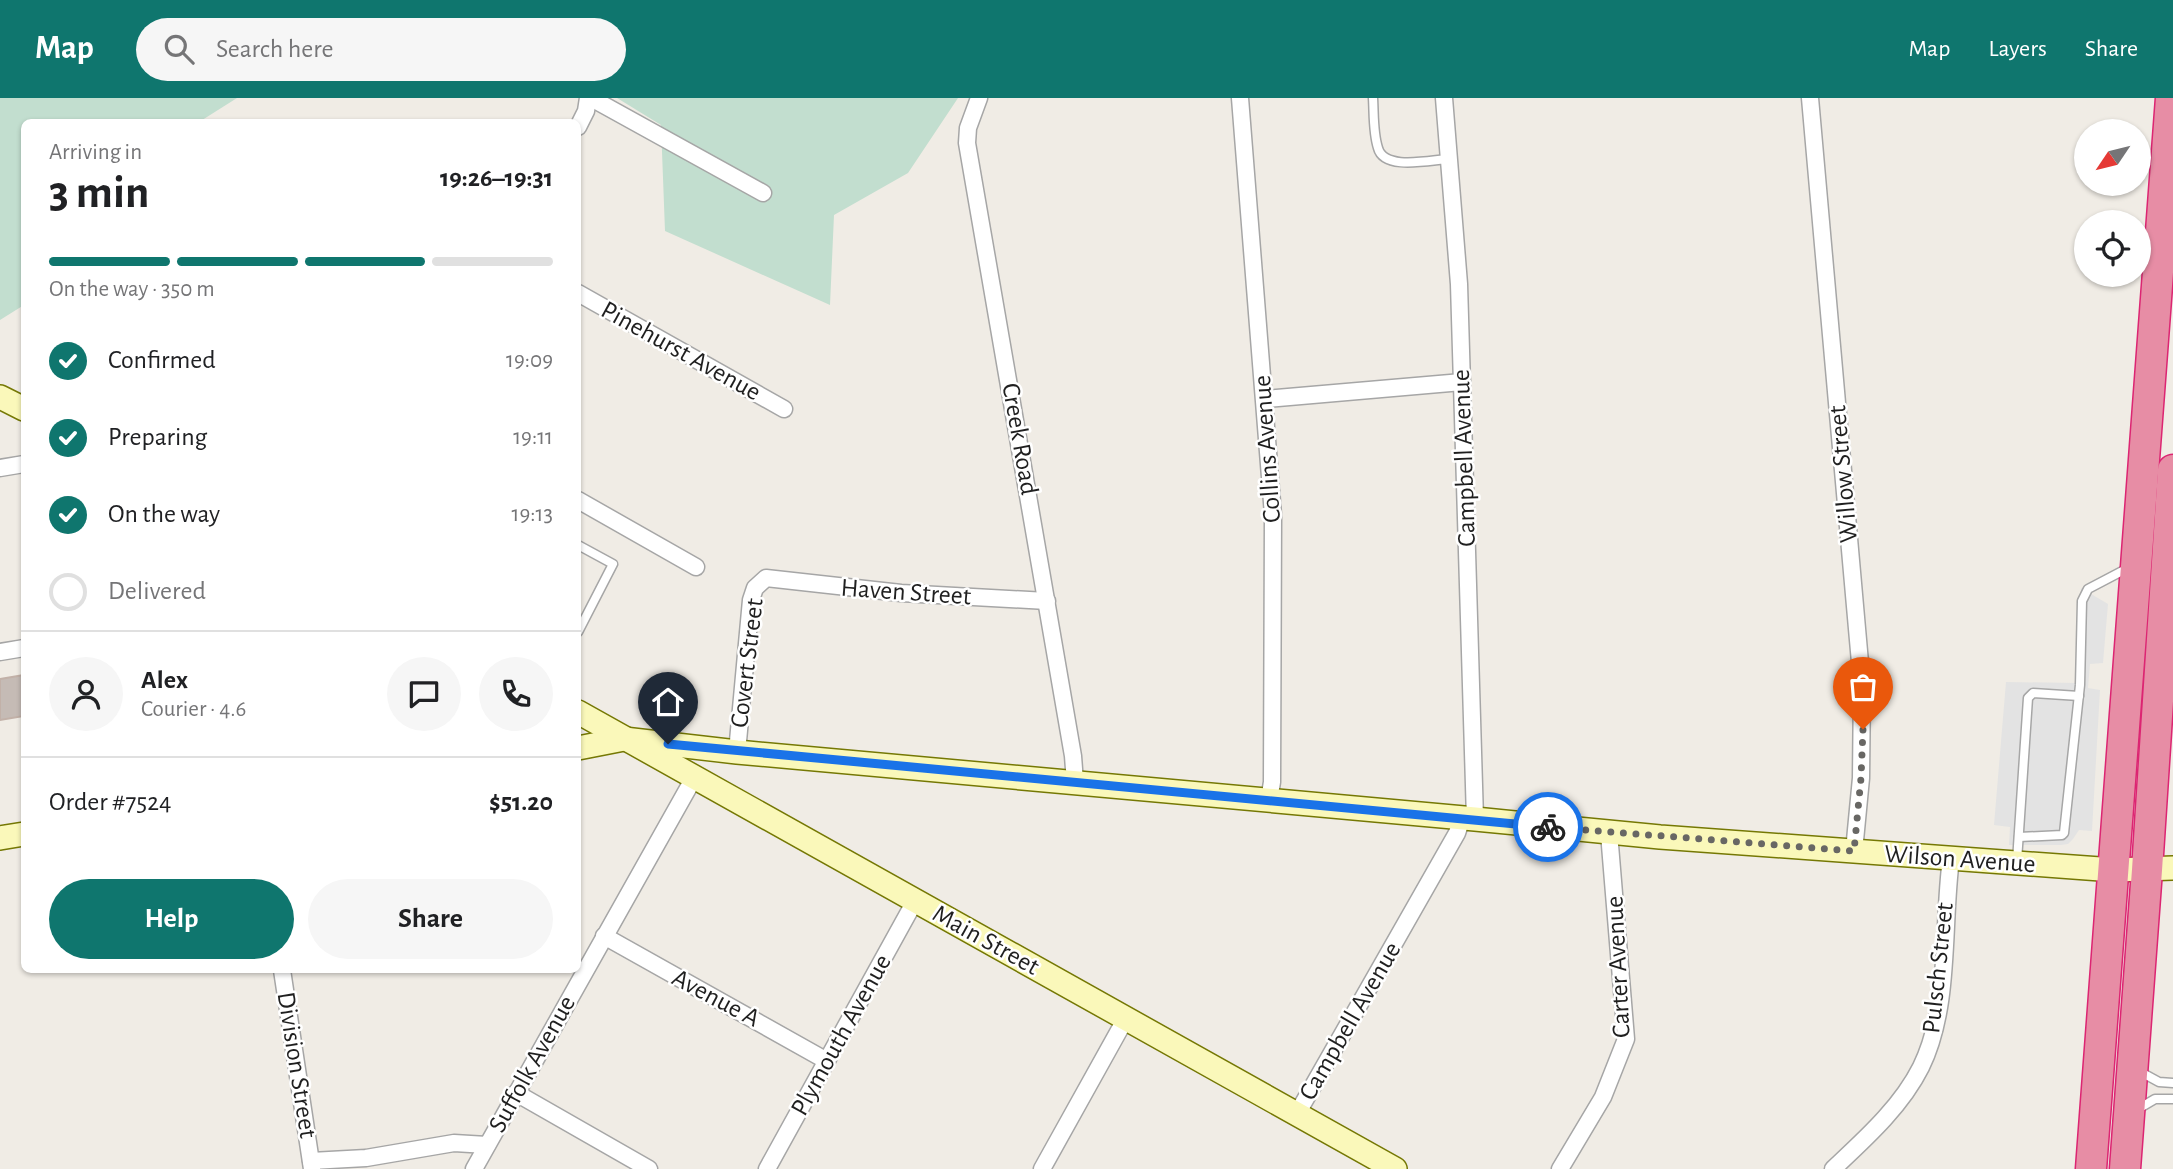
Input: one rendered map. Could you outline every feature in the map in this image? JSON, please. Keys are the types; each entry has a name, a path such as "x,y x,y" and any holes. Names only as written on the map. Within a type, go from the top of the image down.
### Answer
{"highway":[{"path":"2125,1169 2133,1067 2160,869 2159,565 2172,98"},
{"path":"2091,1169 2114,870 2173,470"}],"street":[{"path":"581,121 589,98 763,193"},
{"name":"Creek Road","path":"978,98 968,128 967,143 1047,601 1075,782"},
{"name":"Collins Avenue","path":"1240,98 1266,399 1273,515 1272,782 1269,800"},
{"name":"Campbell Avenue","path":"1297,1114 1457,833 1469,818 1459,284 1444,98"},
{"name":"Willow Street","path":"1810,98 1862,685 1861,778 1854,851"},
{"name":"Pinehurst Avenue","path":"581,295 784,409"},
{"path":"1266,399 1462,382"},
{"path":"0,397 21,408"},
{"path":"0,468 21,464"},
{"path":"581,502 696,567"},
{"name":"Haven Street","path":"766,578 901,593 1047,601"},
{"name":"Covert Street","path":"737,752 751,600 755,587 766,578"},
{"path":"0,652 21,648"},
{"name":"Main Street","path":"581,714 1395,1169"},
{"name":"Wilson Avenue","path":"581,747 624,739 737,752 1609,833 2017,864 2114,870 2160,869"},
{"name":"Suffolk Avenue","path":"474,1169 695,776"},
{"name":"Carter Avenue","path":"1560,1169 1602,1097 1626,1039 1609,833"},
{"path":"0,838 21,834"},
{"name":"Pulsch Street","path":"1833,1169 1871,1133 1899,1100 1920,1068 1929,1045 1939,1001 1951,859"},
{"name":"Plymouth Avenue","path":"766,1169 915,901"},
{"name":"Avenue A","path":"604,936 827,1061"},
{"name":"Division Street","path":"282,973 312,1165 454,1143 487,1144"},
{"path":"1042,1169 1126,1018"},
{"path":"516,1093 649,1169"}],"lane":[{"path":"1373,98 1378,150 1385,160 1395,163 1449,159"},
{"path":"581,548 613,564 581,626"},
{"path":"2018,836 2064,833 2079,696 2085,594 2092,586 2159,565"},
{"path":"2017,864 2028,698 2033,693 2079,696"},
{"path":"2133,1067 2158,1082 2173,1083"},
{"path":"2129,1114 2155,1099 2173,1099"}],"green space":[{"path":"0,98 237,98 204,119 21,119 21,307 0,320"},
{"path":"617,98 958,98 908,173 834,215 830,305 665,231 661,125"}],"shaded area":[{"path":"2081,588 2108,604 2103,663 2090,664 2088,688 2100,690 2092,831 2079,830 2068,844 2009,845 2010,827 1994,825 2006,682 2078,683"}],"building":[{"path":"21,676 21,716 0,720 0,679"}],"way so far":[{"path":"1548,827 1854,851 1863,729"}],"route":[{"path":"668,744 1548,827"}]}
